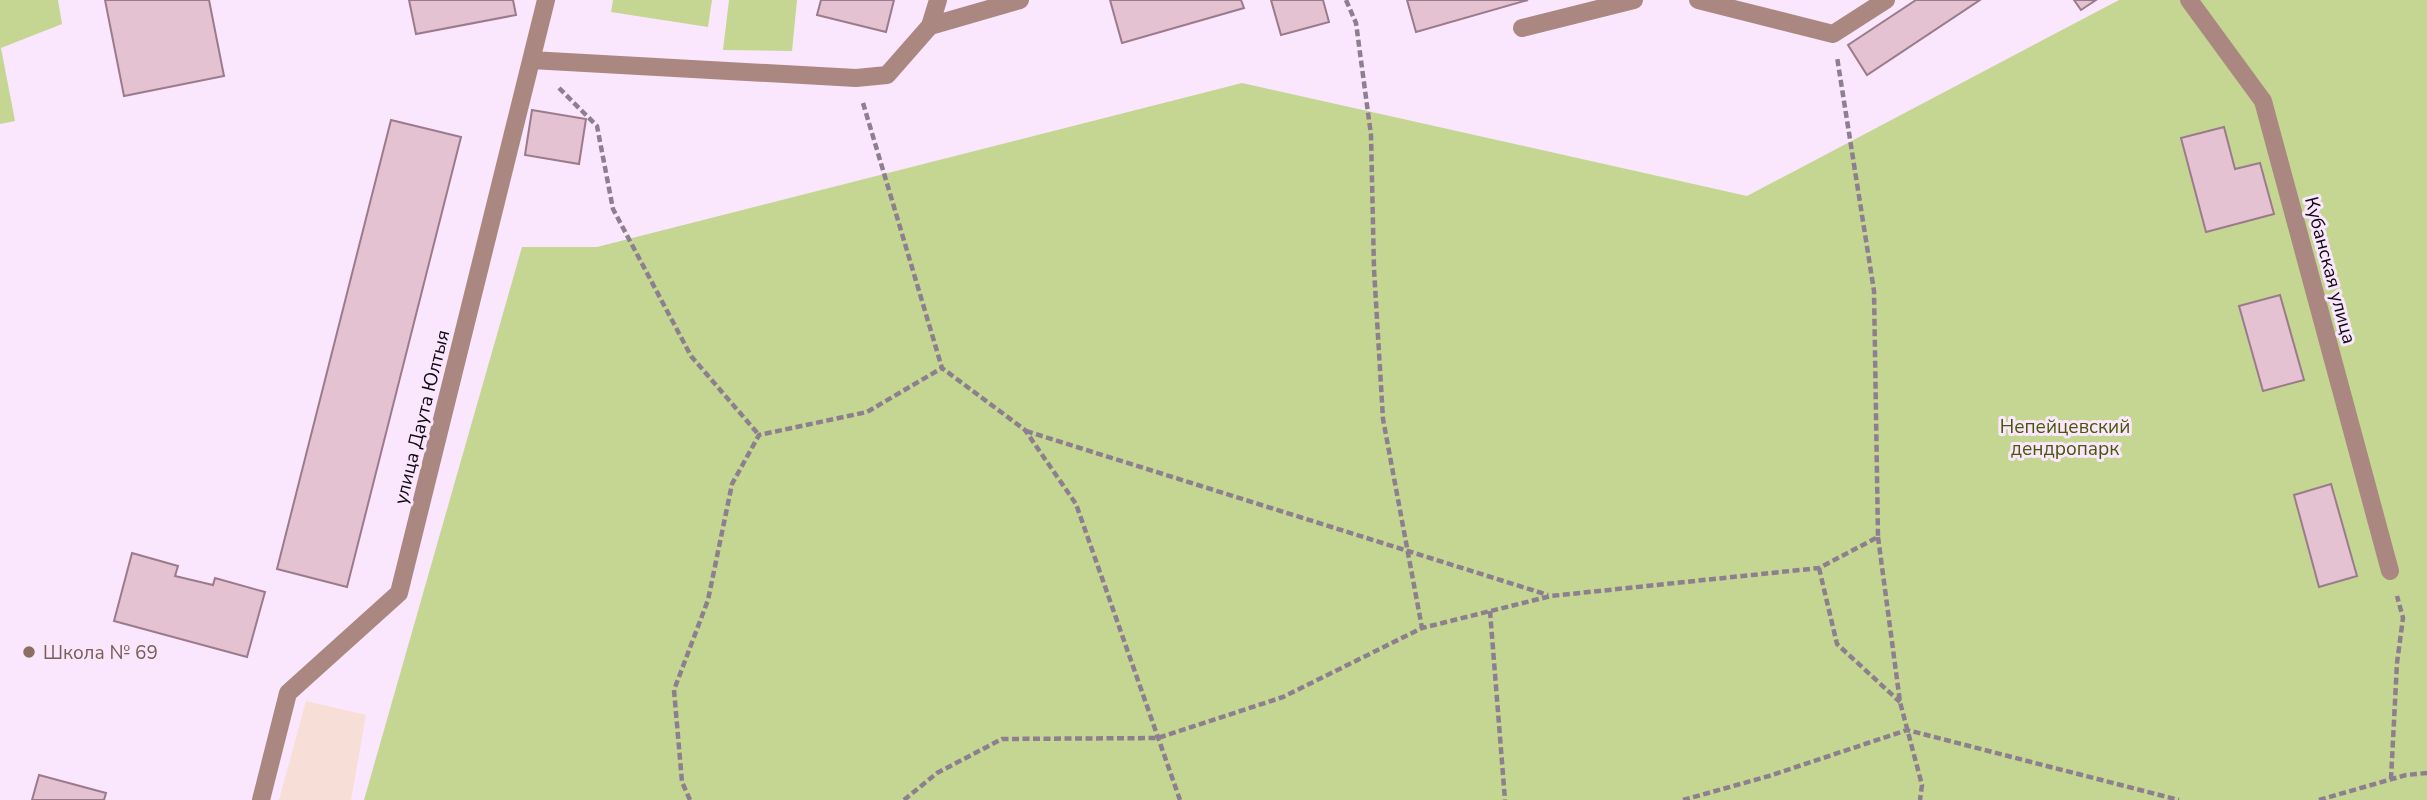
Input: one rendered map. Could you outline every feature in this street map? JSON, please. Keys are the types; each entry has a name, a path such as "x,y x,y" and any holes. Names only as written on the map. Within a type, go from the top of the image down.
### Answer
{"street":[{"name":"улица Даута Юлтыя","path":"261,800 288,693 399,593 546,0"},
{"path":"531,60 856,78 887,75 930,26 938,0"},
{"path":"930,26 1020,0"},
{"path":"1522,28 1634,0"},
{"path":"1698,0 1833,34 1886,0"},
{"name":"Кубанская улица","path":"2189,0 2263,101 2390,571"}],"path":[{"path":"1346,0 1356,23 1371,135 1374,269 1383,419 1422,628"},
{"path":"1833,34 1874,291 1878,537 1900,702 1922,785 1920,800"},
{"path":"531,60 597,126 613,209 632,246 691,356 759,435"},
{"path":"856,78 942,368 1025,430 1076,504 1180,800"},
{"path":"690,800 682,782 674,690 708,600 732,484 759,435 867,412 942,368"},
{"path":"1025,430 1551,596"},
{"path":"904,800 937,773 1002,739 1158,737 1283,697 1422,628 1551,596 1819,568 1878,537"},
{"path":"1819,568 1837,644 1900,702"},
{"path":"2390,571 2403,618 2397,663 2391,779"},
{"path":"1490,611 1505,800"},
{"path":"1683,800 1769,776 1908,730 2179,800"},
{"path":"2319,800 2406,775 2427,773"}],"shaded area":[{"path":"306,701 366,715 351,800 279,800"}],"green space":[{"path":"0,0 58,0 62,24 1,48 15,121 0,124"},
{"path":"613,0 712,0 708,27 611,12"},
{"path":"729,0 797,0 792,51 723,50"},
{"name":"Непейцевский дендропарк","path":"2119,0 2427,0 2427,800 364,800 522,247 597,247 1242,83 1747,196"}],"building":[{"path":"105,0 209,0 224,76 124,96"},
{"path":"409,0 513,0 516,15 416,34"},
{"path":"821,0 894,0 886,32 817,15"},
{"path":"1110,0 1241,0 1244,8 1122,43"},
{"path":"1271,0 1323,0 1329,22 1281,35"},
{"path":"1407,0 1528,0 1416,32"},
{"path":"1916,0 1980,0 1867,75 1848,45"},
{"path":"2074,0 2096,0 2081,10"},
{"path":"532,110 586,119 579,164 525,155"},
{"path":"391,120 461,137 347,587 277,569"},
{"path":"2224,127 2235,169 2260,163 2274,214 2206,232 2181,138"},
{"path":"2280,295 2304,380 2263,391 2239,306"},
{"path":"2331,484 2357,576 2319,587 2294,495"},
{"path":"132,553 178,566 175,576 213,585 215,578 265,592 247,657 114,621"},
{"path":"39,775 106,793 104,800 32,800"}],"place":[{"name":"Школа № 69","path":"29,652"}]}
